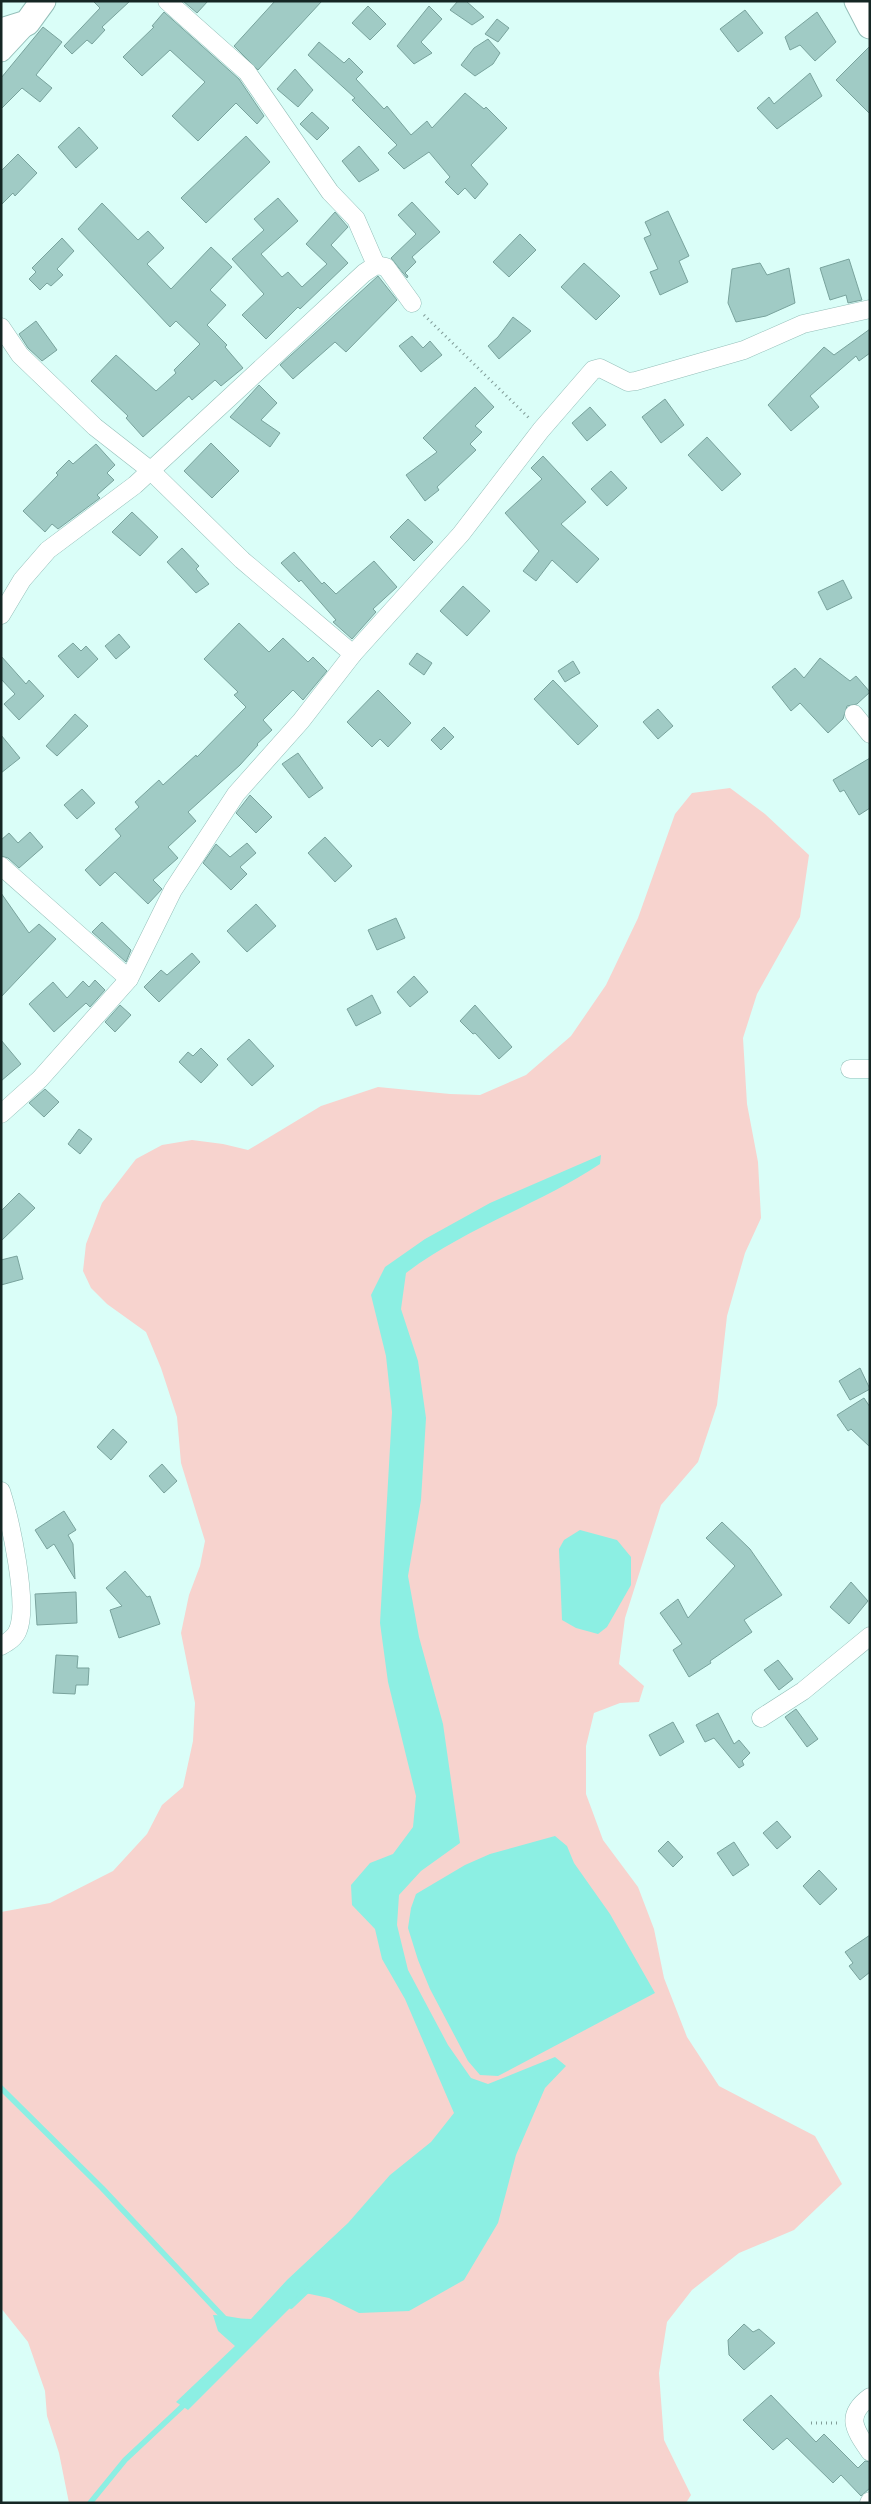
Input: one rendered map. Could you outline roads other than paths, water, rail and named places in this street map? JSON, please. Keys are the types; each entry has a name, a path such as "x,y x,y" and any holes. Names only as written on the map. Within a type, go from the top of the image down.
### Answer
{"main road":[{"path":"1,31 26,23 43,1"},
{"path":"857,1 870,26"}],"street":[{"path":"167,1 247,72 330,192 356,219 376,265 386,268 412,303"},
{"path":"1,51 26,23"},
{"path":"1,615 22,580 48,550 135,485 364,273 376,265"},
{"path":"1,1114 40,1079 129,980 173,890 236,794 301,722 353,654 460,534 541,430 596,369 604,369 628,382 636,381 744,350 803,324 870,309"},
{"path":"1,327 20,354 95,427 150,470 242,560 353,654"},
{"path":"854,714 870,734"},
{"path":"1,866 129,980"},
{"path":"850,1069 870,1069"},
{"path":"1,1490 14,1535 22,1614 18,1632 9,1642 1,1646"},
{"path":"760,1718 809,1686 870,1636"},
{"path":"870,2397 859,2405 853,2417 857,2434 870,2452"}],"water":[{"path":"601,1155 600,1164 576,1179 452,1243 406,1273 401,1309 418,1361 426,1418 421,1500 408,1576 419,1637 443,1724 460,1843 421,1871 399,1895 397,1925 408,1970 448,2045 471,2078 488,2084 555,2057 566,2066 545,2088 516,2155 498,2223 464,2280 409,2311 359,2313 329,2298 305,2293 188,2410 176,2402 235,2346 218,2331 213,2315 251,2319 287,2280 348,2223 390,2175 431,2142 454,2113 405,1999 382,1959 375,1929 352,1905 351,1885 370,1863 393,1854 413,1827 416,1796 388,1682 380,1623 392,1412 386,1356 371,1295 385,1267 425,1239 490,1203"},
{"path":"580,1530 617,1540 631,1557 631,1585 607,1627 598,1634 576,1628 562,1620 559,1549 564,1540"},
{"path":"555,1836 567,1846 574,1863 610,1914 655,1993 498,2076 480,2075 468,2061 430,1989 418,1960 408,1928 411,1908 416,1894 465,1865 490,1854"}],"waterway":[{"path":"1,2088 102,2188 226,2320"},
{"path":"291,2306 310,2288"},
{"path":"90,2503 125,2460 187,2402"}]}
